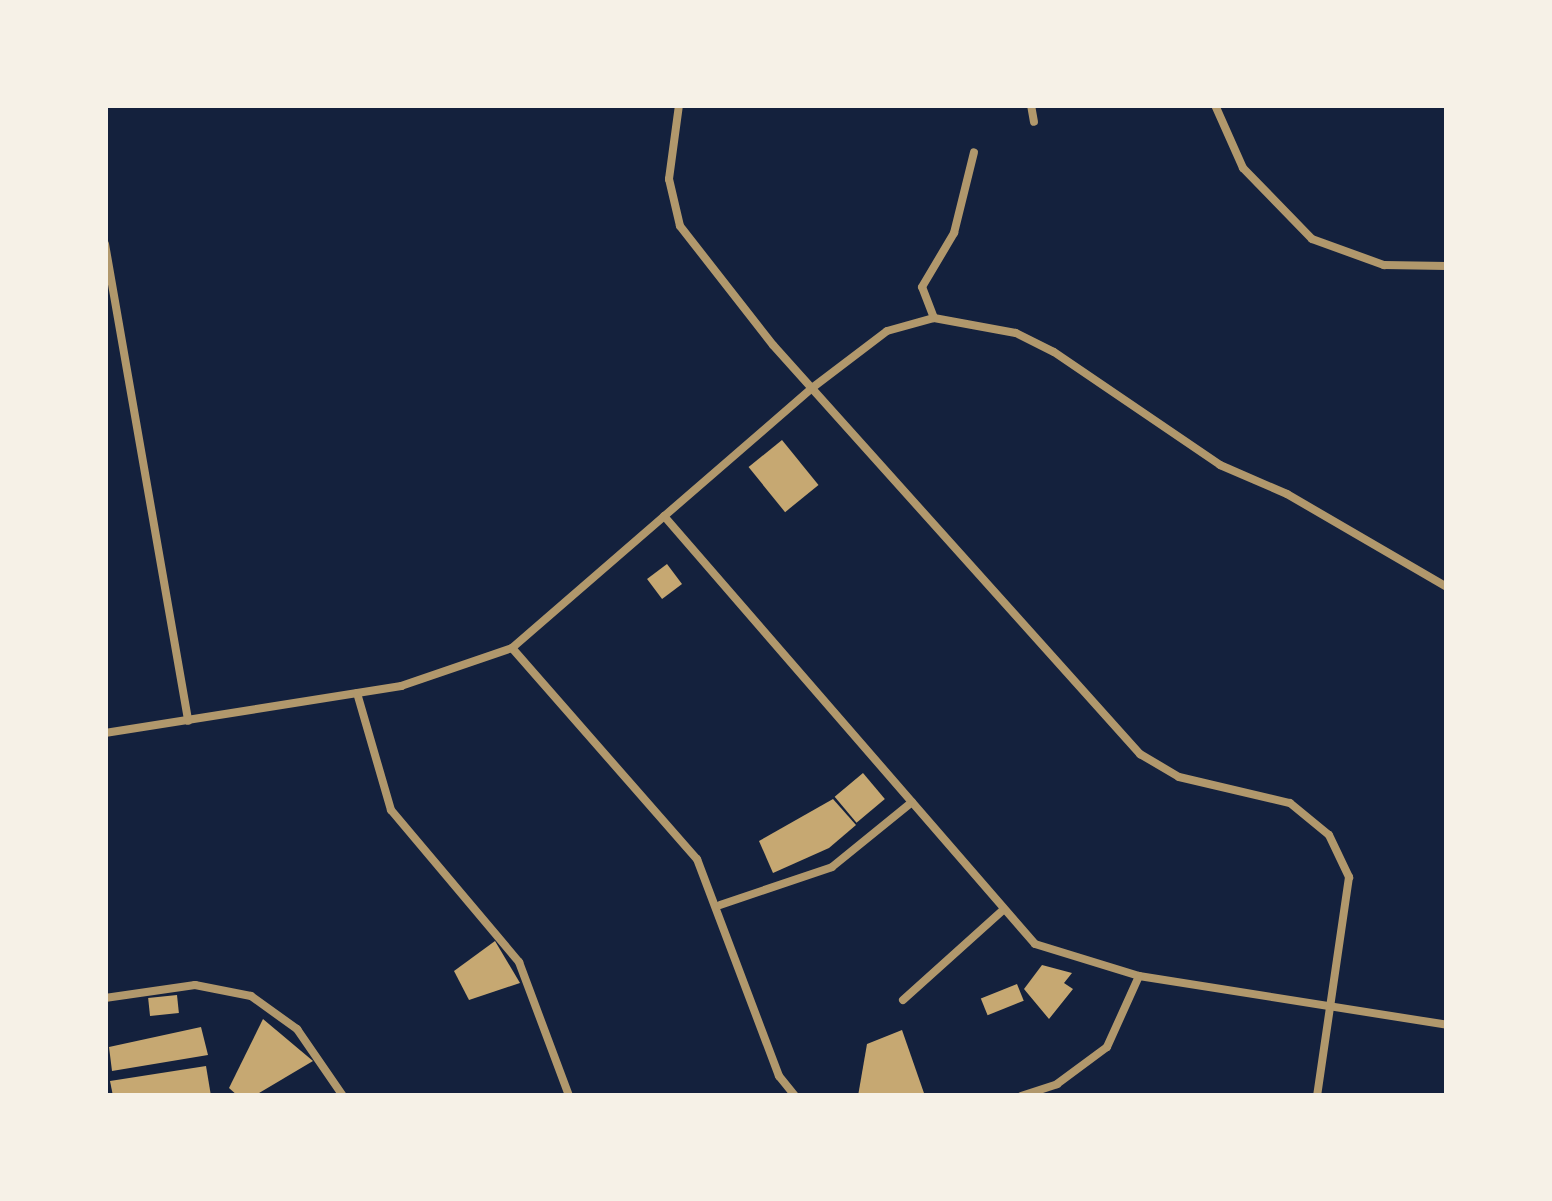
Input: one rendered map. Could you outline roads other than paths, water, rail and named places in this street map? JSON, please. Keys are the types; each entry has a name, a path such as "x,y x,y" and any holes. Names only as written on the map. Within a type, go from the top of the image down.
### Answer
{"street":[{"path":"679,105 669,179 680,226 812,388 1140,754 1179,777 1290,803 1329,835 1349,877 1336,1006 1317,1096"},
{"path":"1030,105 1034,122"},
{"path":"1215,105 1243,168 1312,239 1384,265 1447,266"},
{"path":"934,318 922,287 954,233 974,152"},
{"path":"105,244 188,721"},
{"path":"105,733 357,693 466,669 512,648 812,388 887,331 934,318 1016,333 1054,352 1220,465 1287,494 1447,587"},
{"path":"664,516 1035,944 1139,976 1447,1025"},
{"path":"512,648 686,844 720,905 778,1076 795,1096"},
{"path":"357,693 385,798 519,962 569,1096"},
{"path":"720,905 832,867 912,802"},
{"path":"903,1000 1003,910"},
{"path":"1021,1096 1057,1084 1107,1047 1139,976"},
{"path":"105,998 195,986 251,996 297,1029 343,1096"}]}
